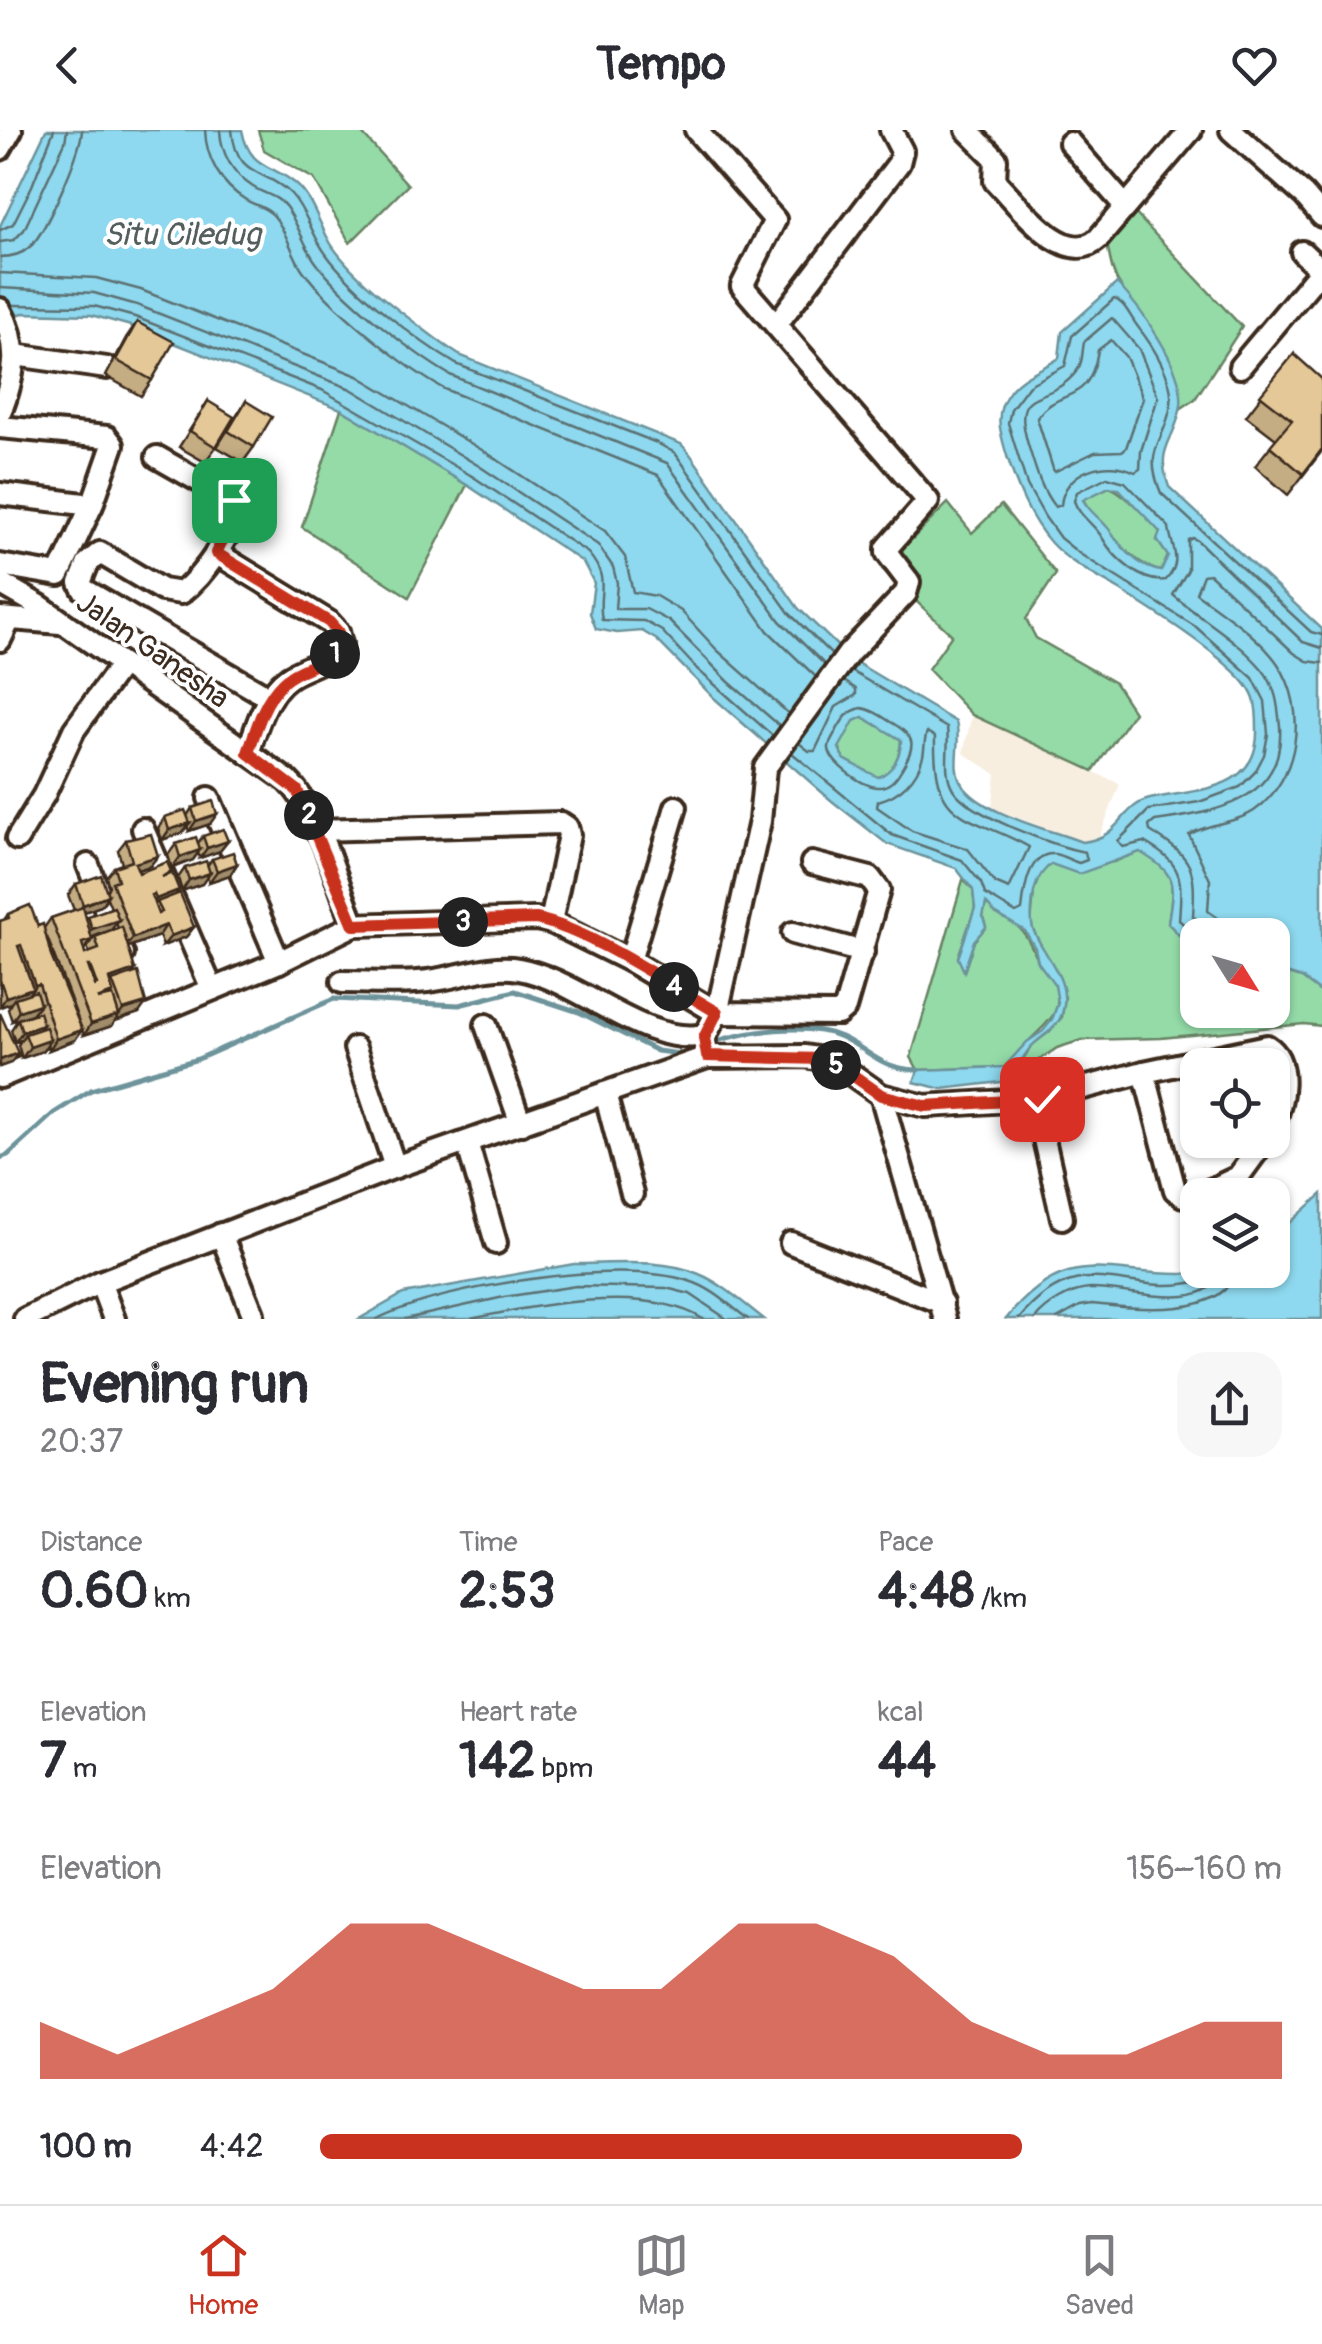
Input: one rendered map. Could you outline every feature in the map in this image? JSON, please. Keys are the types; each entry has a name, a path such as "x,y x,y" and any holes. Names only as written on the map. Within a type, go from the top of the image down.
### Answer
{"street":[{"path":"0,149 11,130"},
{"path":"24,1319 100,1282 221,1234 605,1093 705,1045 717,1012 760,822 765,768 849,653 906,593 908,582 887,548 928,501 742,286 775,220 696,130"},
{"path":"776,326 899,163 902,151 891,130"},
{"path":"967,130 996,159 996,181 1047,232 1070,248 1089,247 1191,130"},
{"path":"1231,130 1322,216"},
{"path":"1070,142 1126,206"},
{"path":"1240,367 1322,271 1302,252"},
{"path":"0,309 14,341 15,354 12,384 0,412"},
{"path":"15,354 106,368"},
{"path":"0,427 107,437 113,445 92,505 40,606"},
{"path":"157,457 236,502 237,510 216,553 200,576 180,593 162,590 100,553 81,573 80,582 84,589 270,698"},
{"path":"0,494 92,505"},
{"path":"216,553 329,622 338,632 341,644 332,657 284,681 270,698 248,753"},
{"path":"0,565 59,575"},
{"name":"Jalan Ganesha","path":"0,583 40,606 297,790 354,925"},
{"path":"0,640 5,618 60,623"},
{"path":"17,839 44,795 64,746 122,664"},
{"path":"209,798 279,962"},
{"path":"630,961 676,807"},
{"path":"316,830 560,824 569,835 551,922"},
{"path":"143,829 212,990"},
{"path":"10,1048 10,1074 76,1036 145,1008 212,990 354,925 536,919 551,922 630,961 717,1012 838,1014 846,1008 879,890 870,878 812,862"},
{"path":"88,865 128,966"},
{"path":"793,933 862,952"},
{"path":"342,982 400,983 516,968 546,977 659,1031 705,1045 822,1059 881,1095 925,1106 1034,1100 1180,1064"},
{"path":"486,1025 521,1124"},
{"path":"355,1048 395,1167"},
{"path":"1144,1072 1175,1190 1180,1194"},
{"path":"605,1093 632,1194"},
{"path":"881,1095 944,1311"},
{"path":"1034,1100 1062,1218"},
{"path":"466,1142 496,1243"},
{"path":"1236,1178 1252,1158"},
{"path":"221,1234 253,1314"},
{"path":"791,1243 944,1311"},
{"path":"100,1282 114,1319"}],"shaded area":[{"path":"972,715 1120,784 1098,840 1082,842 992,808 996,774 963,753"}],"green space":[{"path":"258,130 359,130 408,185 350,243 314,179 264,150"},
{"path":"1133,211 1242,327 1195,399 1180,409 1175,374 1168,358 1119,284 1111,262 1106,238"},
{"path":"341,409 467,485 409,597 302,527"},
{"path":"1109,487 1160,532 1157,540 1168,556 1161,571 1140,562 1117,542 1083,499"},
{"path":"948,503 972,533 1001,505 1056,574 1026,619 1036,638 1115,683 1134,712 1093,771 972,715 928,669 952,635 882,569"},
{"path":"863,717 901,739 895,762 878,778 844,759 839,747 854,720"},
{"path":"1140,851 1161,866 1170,880 1168,923 1180,936 1180,1028 1263,1028 1161,1038 1082,1040 1057,1048 1009,1081 1032,1045 1062,1017 1065,997 1031,925 1034,890 1041,872 1051,864 1114,862"},
{"path":"963,880 973,889 975,908 958,957 965,969 974,941 986,927 986,902 1022,931 1055,985 1057,1004 1051,1019 1004,1067 918,1070 911,1057"},
{"path":"1290,974 1322,993 1322,1026 1290,1025"}],"water":[{"name":"Situ Ciledug","path":"46,130 242,130 257,160 290,179 305,193 333,247 356,274 443,344 459,355 681,444 798,608 852,660 956,722 957,770 971,794 999,812 1082,842 1105,835 1140,803 1204,789 1236,777 1255,750 1257,729 1251,693 1230,668 1184,632 1075,563 1051,543 1025,502 1007,456 999,423 1001,407 1010,391 1059,358 1062,332 1117,283 1160,340 1176,374 1181,405 1165,453 1169,487 1322,629 1322,993 1290,974 1290,918 1180,918 1180,936 1168,923 1172,889 1167,874 1140,852 1079,874 1051,864 1035,888 1032,921 1061,980 1064,1002 1060,1020 1030,1048 1009,1081 942,1089 914,1082 918,1070 1004,1067 1043,1031 1058,1003 1055,985 1038,962 1025,931 986,903 986,927 974,941 964,971 958,958 975,908 973,890 956,868 887,844 714,698 657,640 642,631 617,633 596,629 590,613 594,583 583,562 467,485 341,409 131,326 91,315 23,313 8,318 0,305 0,226","holes":["1109,487 1119,489 1160,532 1157,540 1168,556 1161,571 1132,556 1083,500","863,717 901,740 895,762 878,777 844,759 839,748 854,721"]},
{"path":"1322,1194 1322,1319 1006,1319 1047,1281 1085,1269 1180,1274 1180,1288 1290,1288 1290,1223"},
{"path":"638,1263 685,1269 716,1283 764,1319 359,1319 403,1294 574,1264"}],"building":[{"path":"137,322 174,342 152,380 116,360"},
{"path":"1294,354 1322,379 1322,449 1303,474 1270,446 1292,420 1260,395"},
{"path":"208,401 234,417 216,447 190,431"},
{"path":"246,401 272,417 254,447 228,431"},
{"path":"213,801 217,814 196,821 192,808"},
{"path":"185,810 190,823 169,830 165,817"},
{"path":"223,829 228,841 207,848 203,836"},
{"path":"151,834 158,856 135,863 139,873 167,862 171,871 162,877 172,873 179,890 156,899 151,895 158,914 162,912 157,902 180,893 194,927 171,936 166,925 133,938 112,882 118,880 114,867 132,861 126,840"},
{"path":"196,837 200,850 180,857 176,844"},
{"path":"233,852 237,864 217,871 212,859"},
{"path":"206,861 210,873 189,880 185,868"},
{"path":"101,875 108,895 83,905 76,884"},
{"path":"30,905 38,926 43,924 51,956 82,1030 56,1039 39,984 35,985 21,945 18,946 33,988 6,997 0,980 0,921"},
{"path":"83,907 92,940 82,943 85,954 99,949 95,937 122,927 135,970 109,979 113,993 97,999 113,996 119,1015 91,1024 51,918"},
{"path":"114,907 119,920 92,929 88,916"},
{"path":"138,972 146,1003 123,1010 112,981"},
{"path":"36,991 40,1004 19,1011 15,998"},
{"path":"39,1012 43,1025 22,1032 18,1019"},
{"path":"0,1013 18,1053 0,1060"},
{"path":"46,1027 50,1040 30,1047 25,1034"}],"waterway":[{"path":"0,1158 54,1113 91,1090 198,1059 334,999 459,1005 515,991 579,1012 657,1051 680,1054 700,1047"},
{"path":"711,1043 758,1032 827,1032 894,1066 918,1070"}],"route":[{"path":"234,500 237,510 216,553 329,622 338,632 341,644 332,657 294,674 270,698 248,753 297,790 354,925 536,919 551,922 630,961 717,1012 704,1038 707,1056 822,1059 881,1095 925,1106 1042,1099"}]}
